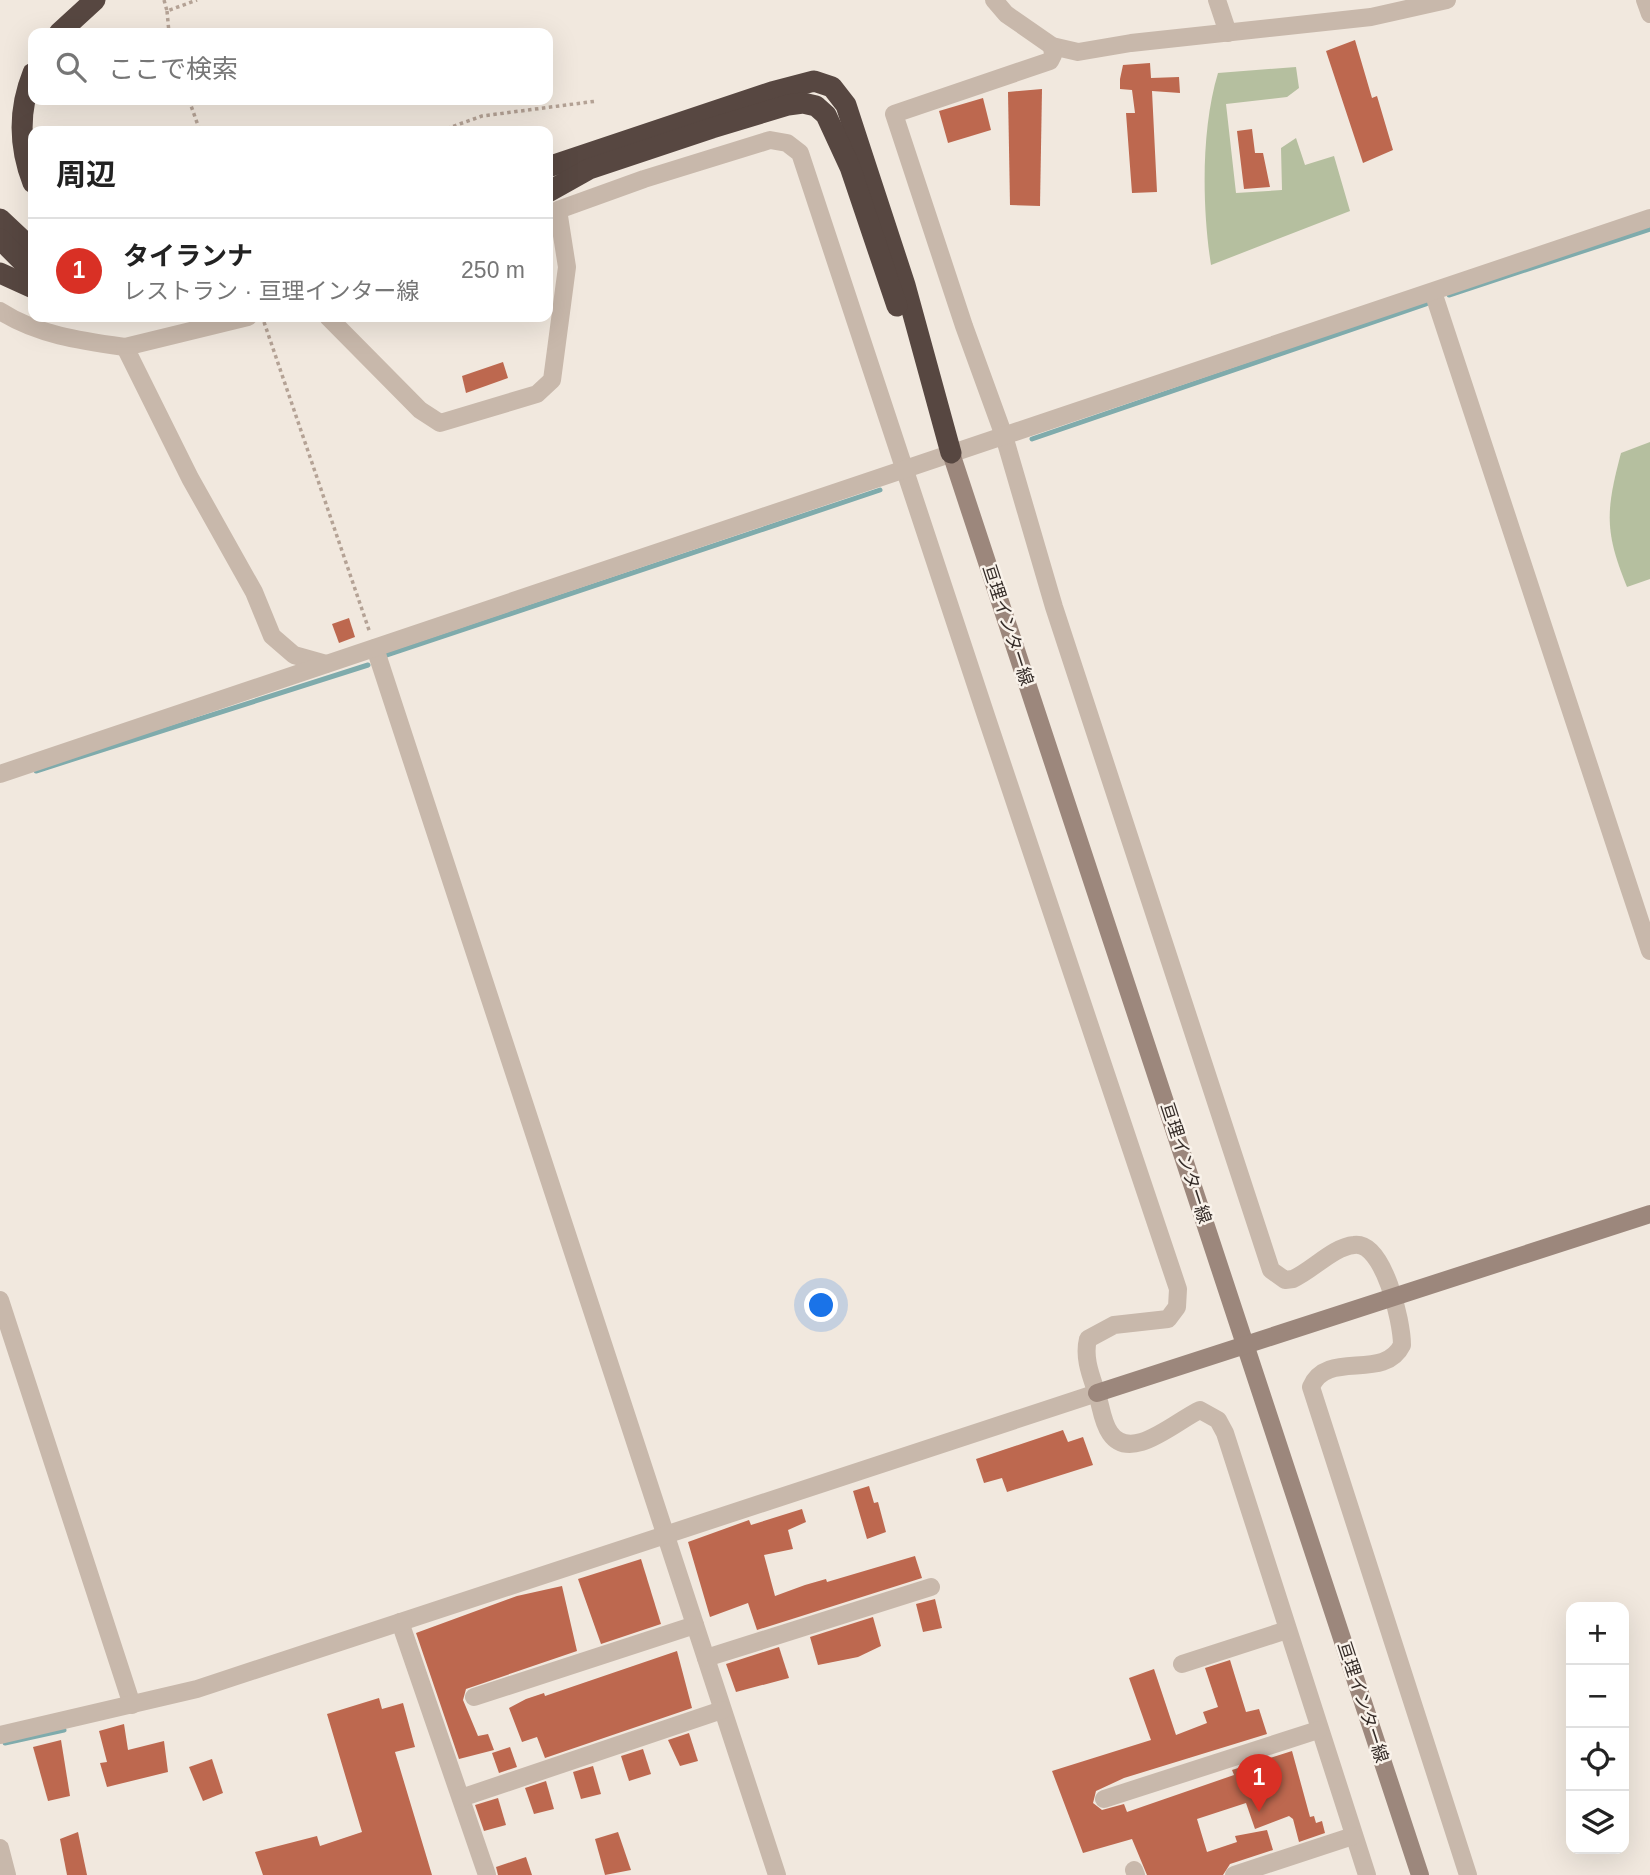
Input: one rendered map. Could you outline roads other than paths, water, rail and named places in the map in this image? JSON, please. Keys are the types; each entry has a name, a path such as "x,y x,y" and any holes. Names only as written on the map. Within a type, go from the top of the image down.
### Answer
{"highway":[{"path":"64,28 95,0"},
{"path":"553,179 587,161 814,80 832,87 846,105 862,151 905,285 951,453"},
{"path":"28,94 21,124 28,170"},
{"path":"553,160 587,161"},
{"path":"553,166 587,161"},
{"path":"553,188 587,161"},
{"path":"0,219 28,245"},
{"path":"0,239 28,267"},
{"path":"0,273 28,286"}],"main road":[{"name":"亘理インター線","path":"951,453 1420,1875"},
{"path":"1097,1393 1650,1214"}],"street":[{"path":"995,0 1006,14 1052,46 1078,52 1371,17 1446,0"},
{"path":"1217,0 1228,33"},
{"path":"1645,0 1650,14"},
{"path":"1052,46 1053,55 1050,61 894,114 964,326 1004,436 1054,607 1271,1270 1285,1280 1293,1279 1342,1249 1361,1245 1379,1259 1392,1297 1401,1326 1402,1345 1399,1352 1381,1363 1329,1369 1320,1373 1311,1387 1468,1875"},
{"path":"333,322 420,410 440,423 537,394 552,380 563,304 567,267 558,211 644,179 770,140 787,143 800,153 902,470 977,682 1178,1289 1177,1307 1168,1319 1114,1325 1088,1339 1086,1358 1107,1429 1112,1436 1127,1443 1146,1442 1200,1410 1218,1420 1225,1433 1318,1730 1367,1875"},
{"path":"0,774 1650,218"},
{"path":"1433,292 1650,951"},
{"path":"0,312 18,323 75,340 125,347 228,322"},
{"path":"125,347 190,478 254,592 272,636 294,655 326,664"},
{"path":"375,648 777,1875"},
{"path":"0,1300 132,1705"},
{"path":"0,1735 197,1689 1097,1393"},
{"path":"706,1658 931,1587"},
{"path":"400,1622 487,1875"},
{"path":"474,1697 695,1625"},
{"path":"1182,1664 1287,1630"},
{"path":"461,1798 722,1710"},
{"path":"1104,1799 1318,1730"},
{"path":"1239,1874 1353,1836"},
{"path":"0,1848 7,1875"}],"waterway":[{"path":"1449,295 1650,229"},
{"path":"1032,439 1426,304"},
{"path":"387,655 880,490"},
{"path":"36,771 368,665"},
{"path":"5,1743 64,1730"}],"place":[{"name":"タイランナ","path":"1259,1812"}]}
